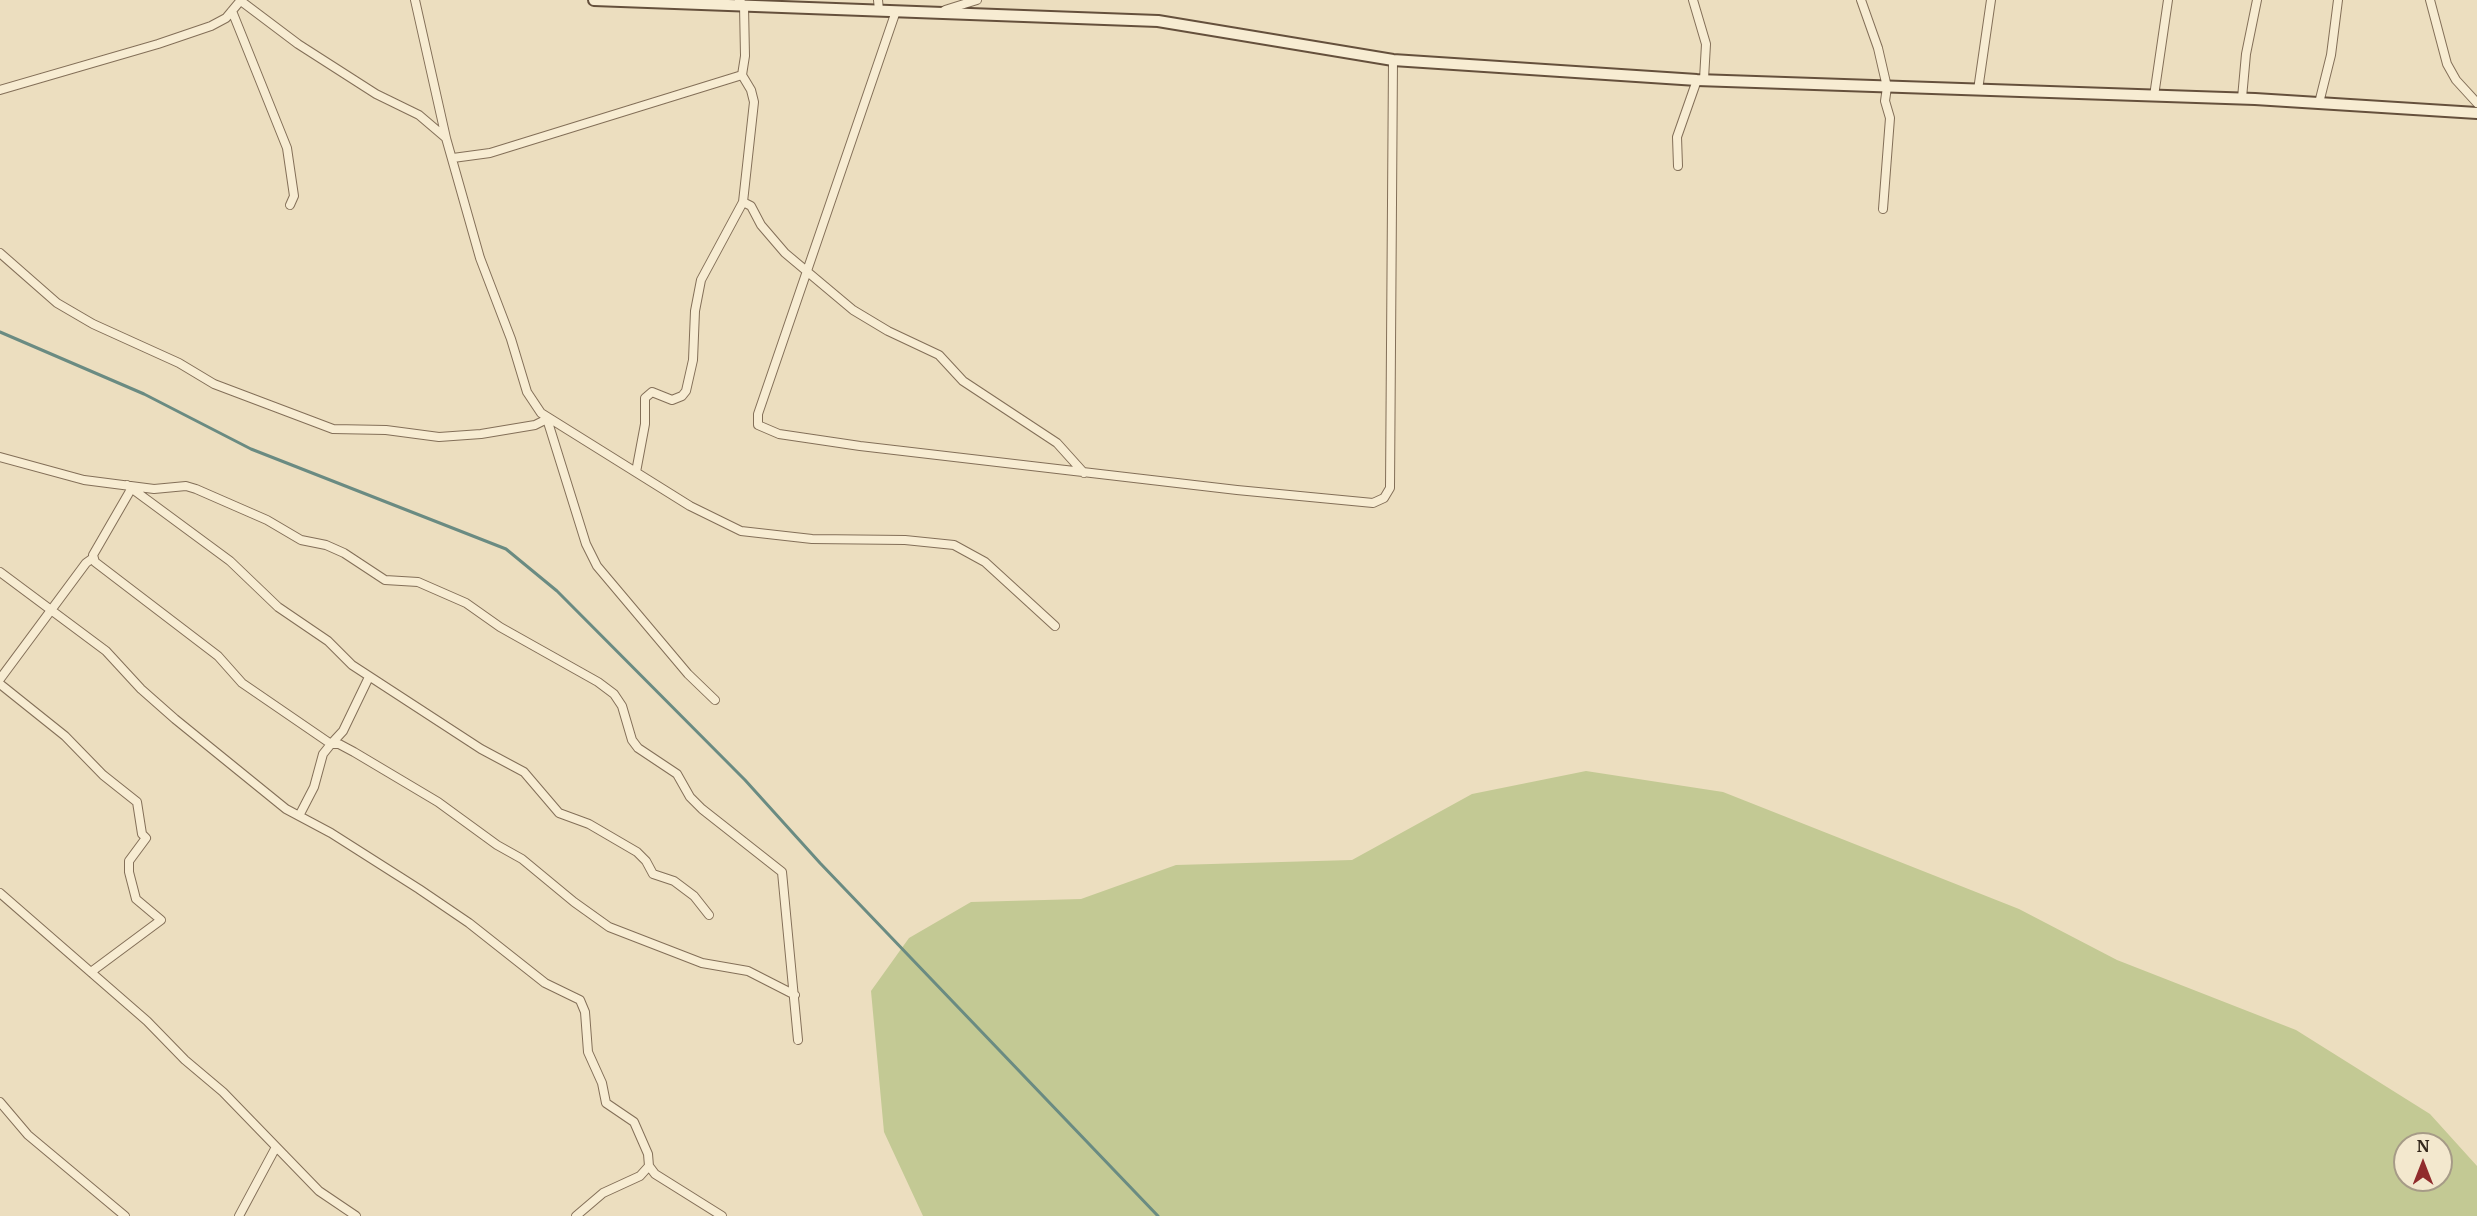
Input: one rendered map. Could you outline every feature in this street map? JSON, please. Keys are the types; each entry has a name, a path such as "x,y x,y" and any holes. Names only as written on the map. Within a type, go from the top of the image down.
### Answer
{"street":[{"path":"0,90 158,44 211,26 232,11 241,0 298,44 376,94 419,115 446,138"},
{"path":"415,0 446,138 480,258 511,339 521,375 535,406 547,419 711,518 741,531 812,539 905,540 954,545 985,562 1055,626"},
{"path":"594,0 878,5 896,11 1158,21 1394,60 1701,80 2242,98 2477,109"},
{"path":"939,12 978,0"},
{"path":"1678,166 1677,137 1701,80 1706,44 1693,0"},
{"path":"1861,0 1871,25 1887,87 1885,101 1890,118 1883,209"},
{"path":"1978,90 1991,0"},
{"path":"2154,96 2168,0"},
{"path":"2242,98 2246,54 2257,0"},
{"path":"2319,103 2331,55 2338,0"},
{"path":"2430,0 2447,64 2477,109"},
{"path":"636,472 645,424 645,398 652,392 672,400 682,396 686,391 693,360 695,311 701,280 743,202 754,102 751,90 742,75 745,56 741,2"},
{"path":"232,11 287,148 294,196 290,205"},
{"path":"896,11 758,414 758,425 767,431 791,436 1084,473 1373,503 1384,498 1390,488 1394,60"},
{"path":"453,158 490,153 742,75"},
{"path":"743,202 751,206 761,225 785,253 864,319 939,355 969,385 1057,443 1084,473"},
{"path":"0,253 57,303 93,324 142,344 214,384 333,429 386,430 439,437 481,434 535,425 547,419"},
{"path":"547,419 586,544 597,566 688,674 716,700"},
{"path":"0,457 44,467 70,478 128,488 154,489 186,486 226,500 301,540 344,553 385,580 418,582 466,603 500,627 598,681 614,694 622,706 632,740 638,748 677,774 690,797 702,809 782,872 798,1040"},
{"path":"0,679 86,563 93,558 128,488"},
{"path":"128,488 230,561 278,607 328,641 352,665 481,749 524,772 559,813 589,824 637,852 646,861 653,874 674,881 694,896 709,915"},
{"path":"93,558 111,575 218,656 242,683 331,744 339,744 354,752 438,802 497,845 522,859 574,902 609,927 702,963 748,971 795,995"},
{"path":"0,572 106,651 141,689 247,780 298,816 331,833 469,923 544,983 580,1000 585,1012 586,1044 602,1083 603,1099 630,1118 638,1127 648,1154 649,1166 681,1192 722,1216"},
{"path":"298,816 314,787 323,754 343,731 369,677"},
{"path":"0,684 65,736 103,775 137,802 142,834 146,838 129,861 129,872 136,899 161,920 91,972"},
{"path":"0,892 223,1092 319,1191 356,1216"},
{"path":"0,1102 35,1141 125,1216"},
{"path":"239,1216 276,1147"},
{"path":"576,1216 603,1193 640,1176 649,1166"}],"green space":[{"path":"1586,771 1723,792 2019,909 2117,960 2296,1030 2430,1114 2446,1132 2393,1132 2393,1192 2453,1192 2453,1139 2477,1166 2477,1216 923,1216 884,1132 871,991 909,938 971,902 1081,899 1176,865 1352,860 1472,794"}],"waterway":[{"path":"0,332 144,394 251,449 506,549 557,591 745,780 820,863 1158,1216"}]}
